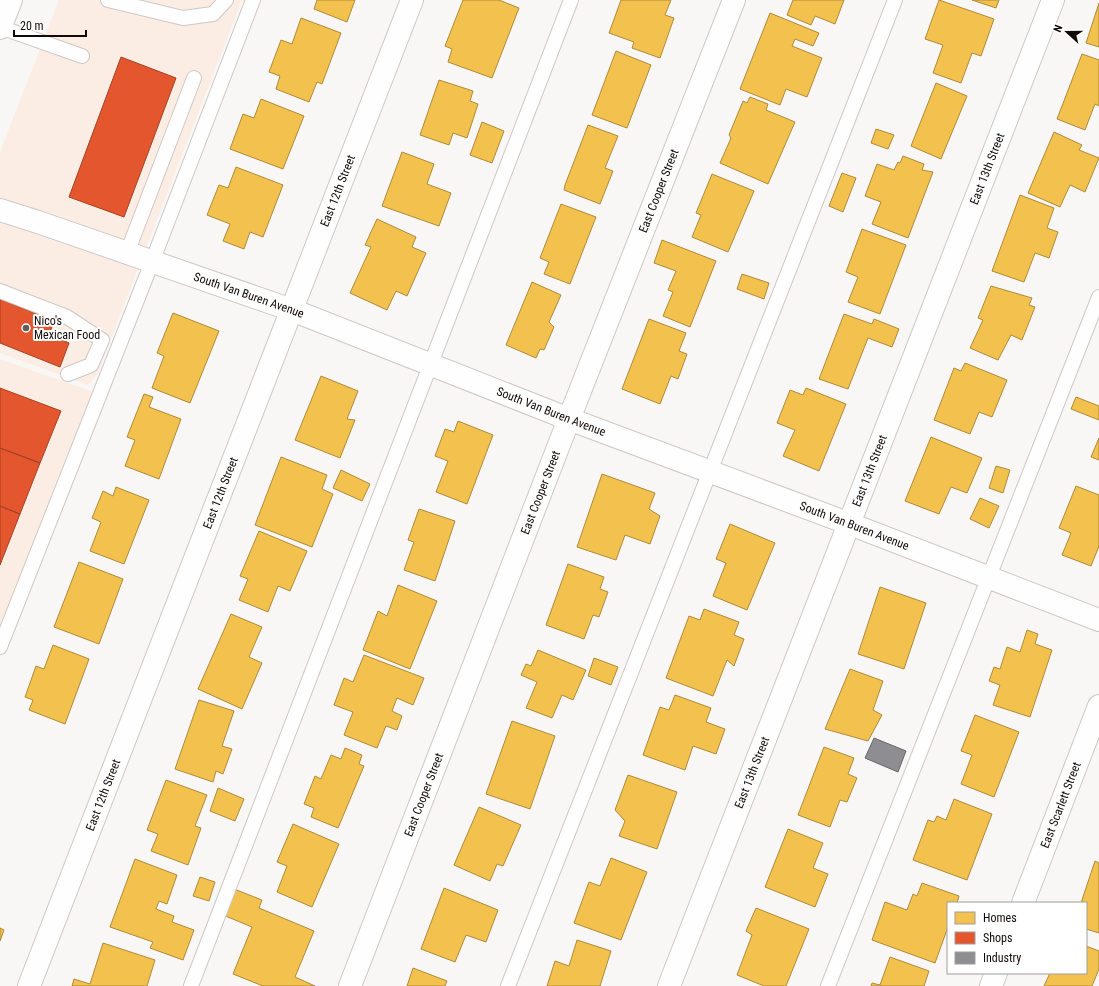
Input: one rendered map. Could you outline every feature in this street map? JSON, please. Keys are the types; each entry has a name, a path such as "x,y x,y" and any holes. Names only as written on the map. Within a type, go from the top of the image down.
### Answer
{"street":[{"path":"0,27 11,0"},
{"name":"East 12th Street","path":"29,986 412,0"},
{"name":"East Cooper Street","path":"350,986 569,419 734,0"},
{"name":"East 13th Street","path":"669,986 1053,0"},
{"path":"0,196 9,204 38,222"},
{"name":"South Van Buren Avenue","path":"0,210 292,310 569,419 850,524 1099,620"},
{"name":"East Scarlett Street","path":"1023,902 1099,706"},
{"path":"991,986 996,974"}],"lane":[{"path":"108,0 183,18 213,14 226,0"},
{"path":"0,647 152,262 253,0"},
{"path":"192,986 571,0"},
{"path":"508,986 895,0"},
{"path":"0,27 82,56"},
{"path":"127,253 194,78"},
{"path":"0,291 67,316 102,340 91,365 68,374"},
{"path":"828,986 1099,297"}],"shaded area":[{"path":"59,0 242,0 97,375 88,385 0,353 0,152"},
{"path":"0,359 94,392 0,630"}],"building: Homes":[{"path":"317,0 355,0 347,22 314,9"},
{"path":"463,0 499,0 519,8 492,78 448,62 452,49 445,46"},
{"path":"621,0 671,0 665,15 674,18 660,58 632,48 634,42 609,33"},
{"path":"793,0 844,0 835,24 815,16 811,25 787,15"},
{"path":"939,0 994,19 981,56 972,53 961,83 933,73 943,45 925,39"},
{"path":"972,0 999,0 996,8"},
{"path":"1099,3 1099,47 1086,43"},
{"path":"770,13 819,33 813,46 795,39 792,46 822,58 807,97 786,89 780,105 740,89"},
{"path":"301,18 341,33 322,84 317,82 309,102 276,89 280,76 269,72 281,40 292,44"},
{"path":"616,51 651,65 627,128 592,115"},
{"path":"1082,54 1099,60 1099,106 1095,104 1085,130 1057,119"},
{"path":"439,80 473,91 470,101 478,104 467,138 453,133 449,145 420,135"},
{"path":"936,83 967,96 941,159 911,146"},
{"path":"750,97 768,104 766,110 795,122 768,184 720,163 731,138 729,135 743,101 747,103"},
{"path":"261,99 304,116 283,169 230,149 243,114 254,118"},
{"path":"482,122 504,131 492,163 470,155"},
{"path":"588,125 618,136 605,168 613,171 600,204 564,190"},
{"path":"876,129 894,135 888,149 871,143"},
{"path":"1054,132 1082,145 1079,150 1099,158 1085,192 1070,185 1060,207 1028,193"},
{"path":"402,152 434,164 427,184 451,193 439,226 382,206"},
{"path":"903,156 924,164 922,170 933,172 908,238 872,224 881,202 865,196 877,164 894,170 898,162 900,163"},
{"path":"236,167 283,185 263,237 250,232 244,249 223,241 230,224 207,215 219,185 228,188"},
{"path":"842,173 856,178 843,212 829,206"},
{"path":"712,174 754,191 728,252 692,237 701,215 696,213"},
{"path":"1020,195 1054,208 1047,228 1058,232 1049,258 1035,253 1024,282 992,271"},
{"path":"561,204 596,217 570,284 544,274 549,262 540,258"},
{"path":"377,219 416,237 412,247 426,253 407,296 396,291 387,310 350,293 371,247 365,245"},
{"path":"862,229 906,245 880,314 848,302 858,277 846,272"},
{"path":"662,240 716,261 690,327 663,316 673,292 668,290 676,271 654,263"},
{"path":"742,274 769,283 764,299 737,289"},
{"path":"532,282 561,295 549,322 554,327 544,350 540,349 536,358 506,345"},
{"path":"991,286 1032,298 1029,305 1035,307 1022,340 1011,335 998,360 970,348 983,320 978,318"},
{"path":"173,313 219,331 190,403 152,388 164,356 157,353"},
{"path":"844,314 872,324 874,319 899,329 892,347 868,338 848,389 819,379"},
{"path":"649,319 686,333 679,351 687,354 678,379 671,376 660,404 622,389"},
{"path":"965,363 1007,380 992,417 979,412 970,434 934,420 954,368 961,371"},
{"path":"321,376 358,391 347,419 355,420 340,458 295,440"},
{"path":"806,388 846,404 819,471 783,456 795,430 777,423 790,390 803,395"},
{"path":"144,394 153,397 149,407 181,419 159,479 125,466 135,440 127,437"},
{"path":"1076,397 1099,406 1099,420 1071,409"},
{"path":"458,421 493,435 467,504 436,492 448,461 435,456 445,429 454,432"},
{"path":"931,437 982,458 967,493 951,487 939,514 905,501"},
{"path":"1099,438 1099,460 1091,457"},
{"path":"281,457 327,475 322,489 333,494 312,547 255,525"},
{"path":"996,466 1010,470 1003,493 989,488"},
{"path":"341,470 370,484 362,501 333,488"},
{"path":"602,474 655,493 649,509 660,516 650,544 625,535 616,560 577,547"},
{"path":"1076,486 1099,495 1099,546 1091,566 1062,555 1071,533 1059,528"},
{"path":"116,487 149,500 124,564 90,551 101,522 92,518 103,491 113,496"},
{"path":"980,498 999,506 989,528 970,519"},
{"path":"419,509 455,521 435,581 404,570 414,542 408,540"},
{"path":"730,524 775,543 747,610 713,596 726,563 716,559"},
{"path":"259,531 307,551 290,591 278,586 268,612 239,600 248,579 240,576"},
{"path":"79,562 123,579 99,644 54,627"},
{"path":"568,564 604,577 600,589 608,592 599,617 593,615 584,639 546,625"},
{"path":"398,585 437,601 410,669 363,650 378,611 387,616"},
{"path":"880,587 926,603 904,669 858,654"},
{"path":"704,609 739,622 734,635 744,639 734,666 727,660 713,696 666,678 689,616 700,620"},
{"path":"231,614 262,627 249,657 262,663 242,709 198,689"},
{"path":"1027,630 1038,634 1035,644 1052,650 1030,717 993,705 1000,685 989,681 994,667 1000,669 1007,647 1020,652"},
{"path":"53,645 89,659 65,724 29,710 33,700 25,697 36,666 44,669"},
{"path":"538,650 586,670 573,700 562,695 552,718 526,708 537,682 521,675 526,664 531,666"},
{"path":"364,655 424,678 413,705 397,698 392,711 402,716 397,730 386,726 377,748 344,735 353,712 334,705 344,678 353,682"},
{"path":"594,658 618,667 611,685 588,676"},
{"path":"850,669 883,681 873,710 882,715 868,741 825,729"},
{"path":"675,695 711,708 706,722 725,729 716,754 693,746 685,770 643,755 660,707 669,710"},
{"path":"199,700 234,711 222,746 232,749 223,774 216,771 213,782 175,769"},
{"path":"975,715 1019,732 994,797 961,784 972,755 961,751"},
{"path":"512,721 555,736 530,809 486,794"},
{"path":"824,747 854,758 848,774 857,778 847,802 840,800 830,827 798,815"},
{"path":"345,748 362,755 359,764 364,766 338,828 311,817 314,808 304,804 315,776 321,779 331,755 341,759"},
{"path":"628,775 677,792 657,849 619,836 625,821 615,810"},
{"path":"166,780 207,795 195,826 201,828 188,865 151,851 158,834 147,830"},
{"path":"218,788 244,799 235,821 210,811"},
{"path":"954,799 992,814 967,880 913,860 928,820 934,822 937,816 946,820"},
{"path":"479,807 521,825 503,866 497,864 490,881 454,865"},
{"path":"293,824 339,844 312,907 277,892 287,866 277,862"},
{"path":"788,829 823,843 813,868 828,874 815,907 765,887"},
{"path":"611,858 647,872 621,940 574,923 589,882 600,886"},
{"path":"135,859 177,875 167,904 159,901 156,909 174,916 172,922 194,930 183,960 150,948 153,942 110,927"},
{"path":"1095,861 1099,863 1099,933 1087,929 1087,902 1081,902"},
{"path":"200,877 215,882 209,901 193,896"},
{"path":"922,883 959,896 957,902 947,902 947,930 935,963 872,940 885,902 907,910 913,894 917,896"},
{"path":"444,888 498,910 486,942 466,935 455,962 421,949"},
{"path":"234,889 262,900 259,908 314,931 295,977 315,986 263,986 233,974 252,927 223,915"},
{"path":"756,908 809,929 786,986 764,986 737,975 752,935 746,931"},
{"path":"0,928 4,930 0,941"},
{"path":"577,940 611,951 600,986 547,986 555,961 569,966"},
{"path":"103,943 155,960 147,986 72,986 74,979 90,984"},
{"path":"1087,946 1099,951 1099,969 1092,986 1044,986 1050,974 1087,974"},
{"path":"890,957 929,971 924,986 871,986 872,983 880,985"},
{"path":"413,968 447,981 445,986 407,986"}],"building: Shops":[{"path":"121,57 176,78 124,217 69,197"},
{"name":"Nico's Mexican Food","path":"0,299 54,321 49,335 69,343 60,367 0,343"},
{"path":"0,388 61,411 40,463 0,448"},
{"path":"0,448 40,463 20,514 0,506"},
{"path":"0,506 20,514 0,565"}],"building: Industry":[{"path":"874,738 906,751 898,772 865,758"}],"place":[{"name":"Nico's Mexican Food","path":"26,328"}]}
